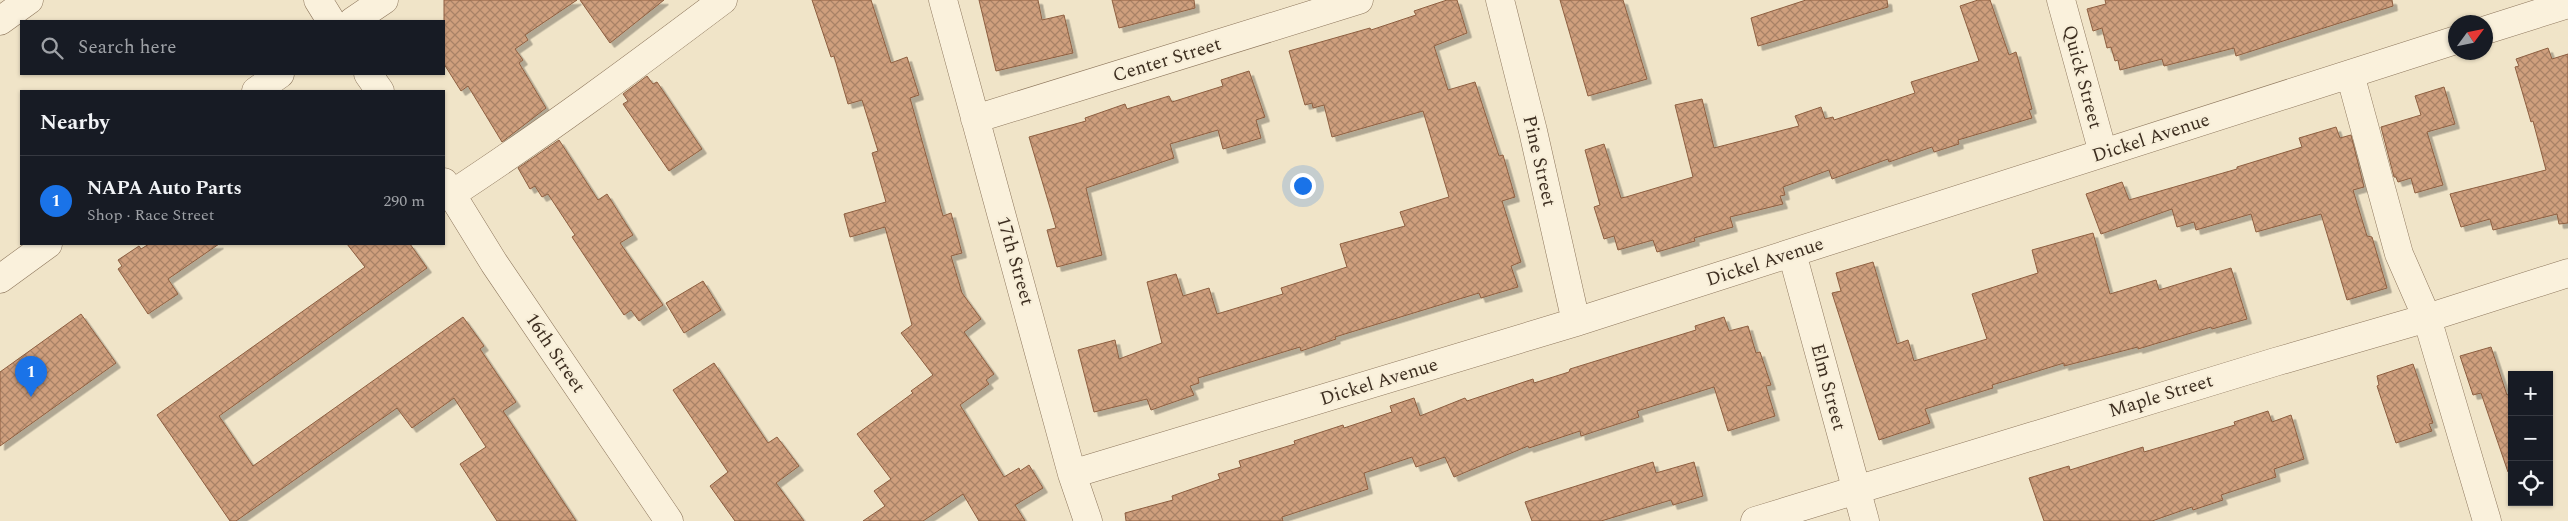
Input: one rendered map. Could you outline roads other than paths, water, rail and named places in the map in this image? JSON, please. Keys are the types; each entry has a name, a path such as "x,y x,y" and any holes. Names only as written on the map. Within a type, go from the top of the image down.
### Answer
{"street":[{"path":"0,21 29,0"},
{"path":"318,0 331,20"},
{"path":"354,20 384,0"},
{"path":"448,188 526,146 723,0"},
{"name":"17th Street","path":"943,0 1072,474 1088,521"},
{"name":"Center Street","path":"976,119 1359,0"},
{"name":"Pine Street","path":"1500,0 1533,131 1576,322"},
{"name":"Quick Street","path":"2061,0 2103,153"},
{"path":"2493,28 2568,4"},
{"name":"Dickel Avenue","path":"1072,474 1576,322 2448,43"},
{"path":"2350,74 2400,254 2428,318 2488,521"},
{"path":"257,90 279,75"},
{"path":"369,75 379,90"},
{"name":"16th Street","path":"448,188 494,263 669,521"},
{"path":"0,279 47,245"},
{"name":"Elm Street","path":"1792,253 1855,490 1865,521"},
{"name":"Maple Street","path":"1755,521 2266,364 2428,318 2568,274"}],"place":[{"name":"NAPA Auto Parts","path":"31,397"}]}
